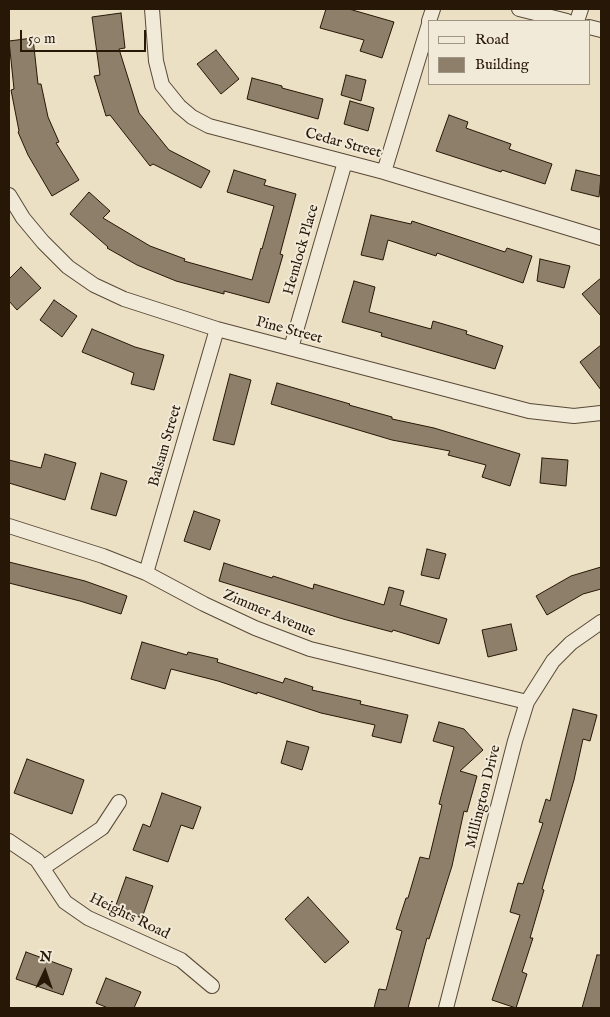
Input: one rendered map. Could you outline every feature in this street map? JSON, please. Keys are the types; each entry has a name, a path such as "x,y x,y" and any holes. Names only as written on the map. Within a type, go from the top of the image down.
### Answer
{"street":[{"name":"Cedar Street","path":"152,9 156,61 162,85 179,106 192,117 209,126 384,172 601,238"},
{"path":"519,9 563,20"},
{"path":"384,172 428,25"},
{"name":"Hemlock Place","path":"291,348 345,162"},
{"name":"Pine Street","path":"9,195 23,218 43,242 68,267 94,285 124,298 217,329 529,411 574,416 601,413"},
{"name":"Balsam Street","path":"146,572 217,329"},
{"name":"Zimmer Avenue","path":"9,526 146,572 238,620 310,649 527,702"},
{"name":"Millington Drive","path":"446,1008 515,741 527,702 553,661 571,643 601,622"},
{"path":"43,868 102,828 119,802"},
{"name":"Heights Road","path":"9,841 37,860 65,902 88,918 181,960 212,986"}],"building":[{"path":"326,9 349,9 394,22 382,58 360,51 364,40 320,28"},
{"path":"121,13 125,48 119,49 139,113 169,150 210,171 201,188 153,164 150,166 110,115 106,116 94,76 100,75 92,17"},
{"path":"33,38 38,84 41,84 48,117 59,142 56,143 79,180 52,196 28,155 18,132 11,90 14,89 9,41"},
{"path":"216,50 239,79 221,94 197,64"},
{"path":"346,75 366,80 361,101 341,95"},
{"path":"252,78 323,99 318,119 247,99"},
{"path":"350,101 374,108 368,131 344,124"},
{"path":"449,115 468,122 466,128 511,144 509,149 552,164 545,184 436,151"},
{"path":"234,170 266,180 264,185 296,194 280,254 283,255 269,303 224,291 224,294 176,281 137,265 107,248 70,214 89,192 110,211 103,218 150,246 185,259 184,261 252,280 274,206 227,192"},
{"path":"576,170 601,176 599,197 571,190"},
{"path":"371,215 411,224 412,221 505,252 507,248 532,256 523,283 437,253 436,256 388,240 383,260 361,255"},
{"path":"540,259 570,266 564,288 537,281"},
{"path":"21,267 41,288 17,310 9,301 9,279"},
{"path":"601,278 601,316 582,294"},
{"path":"354,281 375,287 369,312 431,329 433,321 467,331 466,334 503,346 495,369 381,336 382,333 342,322"},
{"path":"54,300 77,316 62,337 40,320"},
{"path":"92,329 135,347 164,355 154,390 131,384 134,373 82,352"},
{"path":"601,345 601,390 580,362"},
{"path":"230,374 251,380 234,445 213,440"},
{"path":"277,383 392,417 392,419 434,428 520,454 510,486 482,477 486,465 448,455 450,451 392,440 271,404"},
{"path":"45,454 76,463 65,500 9,483 9,460 41,468"},
{"path":"542,458 568,460 566,486 540,483"},
{"path":"101,473 127,481 116,516 91,509"},
{"path":"194,511 220,520 210,550 184,541"},
{"path":"427,549 446,554 439,579 421,575"},
{"path":"9,562 85,581 127,596 121,614 80,601 9,583"},
{"path":"224,563 313,589 314,584 384,605 389,587 404,591 400,605 447,619 439,644 393,630 392,632 343,619 219,581"},
{"path":"601,567 601,589 583,594 547,615 536,596 571,576"},
{"path":"511,624 517,650 488,657 482,630"},
{"path":"142,642 187,655 188,652 218,659 217,662 283,683 285,678 313,687 312,690 361,701 360,704 408,715 401,743 372,736 375,725 321,713 257,692 257,694 218,681 171,669 165,689 131,679"},
{"path":"573,709 597,715 590,741 583,739 574,780 542,889 544,890 530,938 533,938 522,972 527,974 516,1008 492,1000 520,915 510,912 518,883 523,884 543,823 539,822 546,799 550,801"},
{"path":"439,722 464,729 483,750 460,771 477,776 467,812 464,811 452,866 429,939 427,938 408,1008 374,1008 379,989 386,990 402,931 396,929 406,898 408,898 420,857 429,859 442,805 439,804 454,747 433,741"},
{"path":"287,741 309,747 302,770 281,763"},
{"path":"27,759 84,780 72,814 14,793"},
{"path":"162,793 201,807 193,829 181,825 168,862 133,850 143,824 150,827"},
{"path":"126,877 153,886 142,918 115,908"},
{"path":"308,897 349,942 325,963 285,919"},
{"path":"26,952 72,969 63,995 16,979"},
{"path":"597,955 601,955 601,1008 582,1008"},
{"path":"106,978 141,992 134,1008 108,1008 96,1003"}]}
